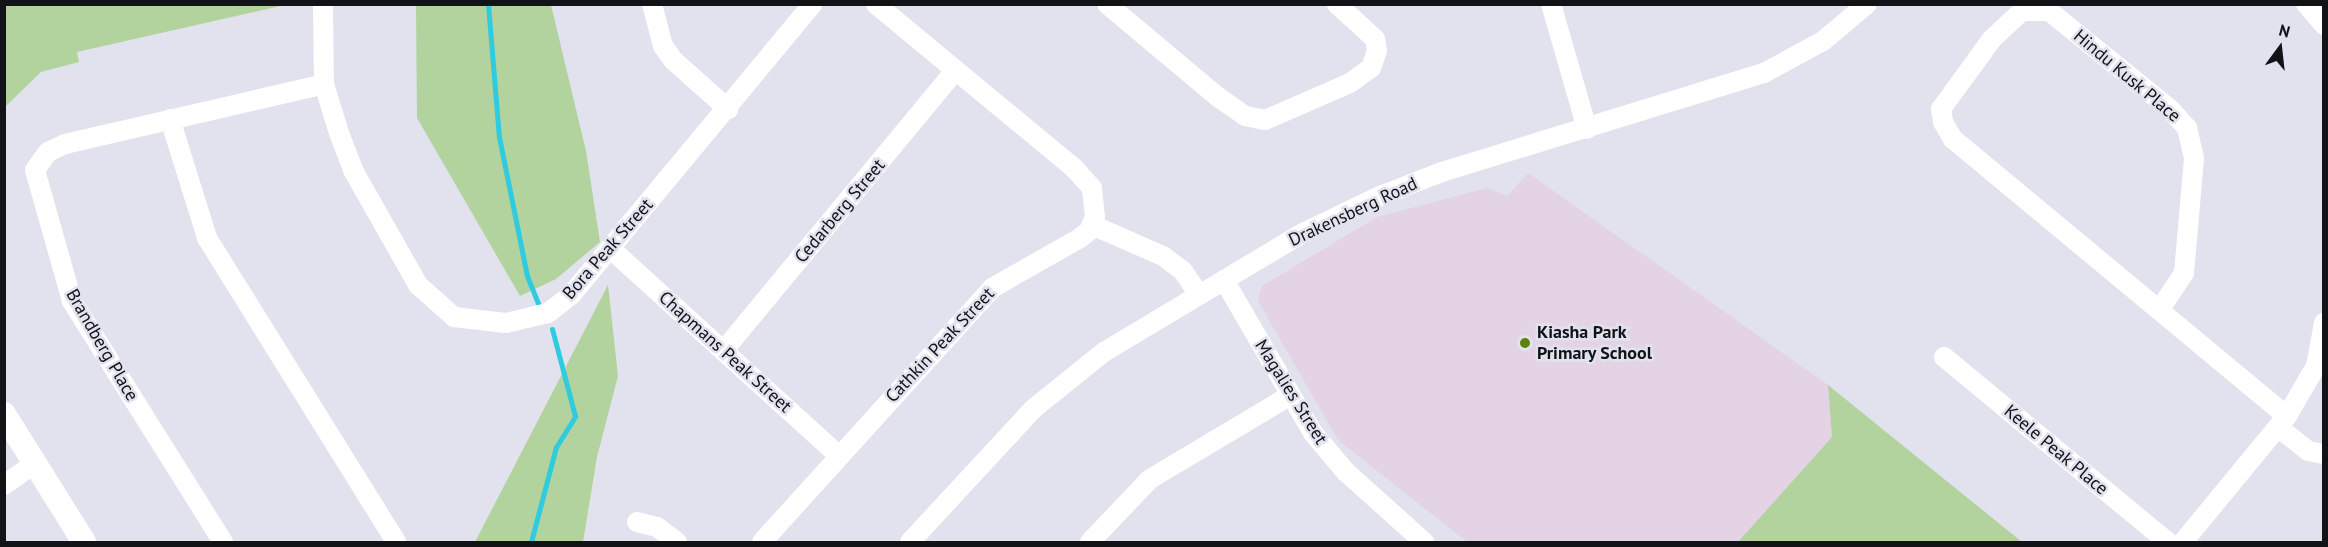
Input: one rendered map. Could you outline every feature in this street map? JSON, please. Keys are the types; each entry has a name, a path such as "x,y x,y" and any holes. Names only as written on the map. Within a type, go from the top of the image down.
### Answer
{"street":[{"name":"Bora Peak Street","path":"323,4 324,84 339,133 358,179 418,285 454,316 489,323 536,318 571,295 813,4"},
{"path":"652,4 663,46 673,60 728,109"},
{"path":"876,4 1089,183 1096,205 1092,225 1163,256 1183,271 1199,295"},
{"path":"1107,4 1230,106 1245,116 1264,120 1350,83 1371,68 1377,51 1375,39 1337,4"},
{"name":"Drakensberg Road","path":"910,543 1033,409 1104,352 1301,234 1380,196 1442,172 1764,73 1823,41 1867,4"},
{"path":"2306,4 2324,25"},
{"path":"1554,5 1587,129"},
{"name":"Hindu Kusk Place","path":"2160,309 2184,273 2194,158 2187,128 2170,109 2049,11 2022,11 1992,39 1941,109 1942,122 1953,139 2012,190 2160,309 2283,422 2308,451 2324,454"},
{"name":"Cedarberg Street","path":"724,351 955,71"},
{"name":"Brandberg Place","path":"223,543 72,301 35,176 44,156 65,144 324,84"},
{"path":"170,119 207,238 396,543"},
{"name":"Cathkin Peak Street","path":"762,543 838,456 992,288 1080,238 1092,225"},
{"name":"Chapmans Peak Street","path":"611,249 838,456"},
{"name":"Magalies Street","path":"1224,280 1313,433 1340,465 1424,543"},
{"path":"2183,543 2283,422 2316,366 2324,323"},
{"name":"Keele Peak Place","path":"1944,357 2168,543"},
{"path":"1090,543 1150,479 1291,395"},
{"path":"4,414 33,465 84,543"},
{"path":"4,485 33,465"},
{"path":"637,522 657,527 677,543"}],"shaded area":[{"name":"Kiasha Park Primary School","path":"1528,173 1828,385 1832,437 1738,542 1467,542 1338,440 1258,301 1262,286 1377,217 1487,188 1507,196"}],"green space":[{"path":"5,4 285,5 77,52 79,62 41,72 5,107"},
{"path":"416,5 551,5 586,151 600,242 556,279 520,296 417,118"},
{"path":"608,285 618,376 597,457 583,542 475,542"},
{"path":"1828,385 2022,542 1738,542 1832,437"}],"waterway":[{"path":"488,4 499,137 527,276 539,305"},
{"path":"531,542 556,447 575,416 552,329"}],"place":[{"name":"Kiasha Park Primary School","path":"1525,343"}]}
